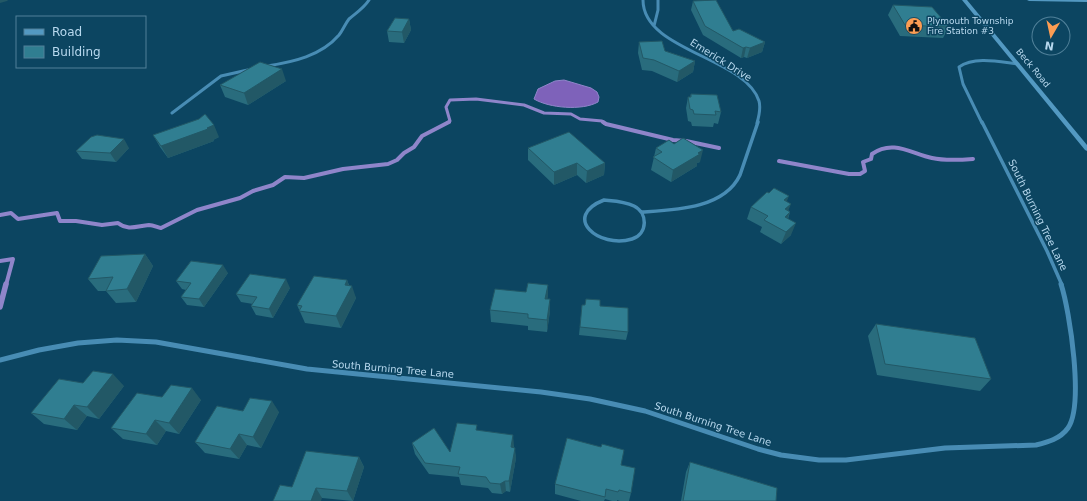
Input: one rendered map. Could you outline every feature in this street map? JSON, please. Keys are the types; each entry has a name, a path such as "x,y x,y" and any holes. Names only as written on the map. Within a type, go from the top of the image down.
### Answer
{"main road":[{"name":"Beck Road","path":"964,0 1087,149"},
{"path":"1029,0 1087,1"}],"street":[{"path":"260,68 297,60 322,49 340,34 347,21 364,7 369,0"},
{"name":"Emerick Drive","path":"642,212 668,210 699,204 718,197 727,190 739,177 759,114 759,101 750,86 721,67 675,42 654,26 644,12 643,0"},
{"path":"654,26 658,10 658,0"},
{"name":"South Burning Tree Lane","path":"0,360 55,347 92,341 155,341 326,371 553,393 594,399 667,417 753,449 776,455 806,459 854,460 951,448 1036,446 1046,444 1056,440 1064,434 1070,427 1075,412 1075,385 1071,323 1066,297 1053,262 963,84 958,67 962,64 971,62 1018,64"},
{"path":"172,113 221,76 253,69"},
{"path":"604,200 624,201 633,205 642,212 645,216 646,224 644,230 631,240 611,241 598,236 588,228 585,221 585,214 589,208 604,200"}],"shaded area":[{"path":"564,80 591,88 597,92 599,97 598,102 583,107 566,107 548,105 534,99 538,89 555,81"}],"building":[{"path":"716,0 733,31 739,29 765,42 750,48 743,48 705,26 693,1"},
{"path":"893,5 932,7 949,27 905,25"},
{"path":"395,18 409,19 402,32 387,31"},
{"path":"662,41 665,51 695,61 679,71 654,60 643,58 639,42"},
{"path":"260,62 282,69 244,93 220,85"},
{"path":"691,94 717,95 721,112 715,111 716,115 694,114 693,110 690,109 688,97 691,97"},
{"path":"205,114 214,125 207,128 208,129 161,146 153,135 199,119"},
{"path":"569,132 605,163 587,171 577,163 554,172 528,148"},
{"path":"97,135 124,139 110,153 76,151 91,137"},
{"path":"683,138 703,150 698,153 700,154 673,170 653,157 662,152 656,148 669,140 674,144"},
{"path":"774,188 789,196 784,200 791,204 785,209 790,212 785,217 796,223 786,232 764,220 768,216 751,207 767,192 769,193"},
{"path":"145,254 127,289 106,291 113,277 88,279 101,256"},
{"path":"191,261 223,265 199,299 181,297 191,283 176,281"},
{"path":"250,274 286,279 269,309 251,306 257,297 236,294"},
{"path":"314,276 347,280 345,285 352,286 336,316 299,311 302,306 297,305"},
{"path":"528,283 548,285 545,299 550,299 547,320 528,318 528,314 490,310 495,289 526,292"},
{"path":"586,299 600,300 600,306 628,308 628,332 580,327 582,305 585,305"},
{"path":"876,324 975,338 991,379 885,364"},
{"path":"93,371 113,374 87,407 74,405 64,419 31,413 59,379 83,383"},
{"path":"171,385 192,388 169,423 155,420 146,434 111,428 137,393 162,397"},
{"path":"250,398 272,401 253,437 239,434 230,449 195,442 217,406 243,411"},
{"path":"457,423 477,425 476,430 513,435 511,447 515,448 509,481 505,481 500,484 490,483 486,477 458,474 460,467 425,463 412,443 434,428 450,452"},
{"path":"567,438 601,447 602,444 624,450 621,465 635,468 631,493 606,489 605,497 555,484"},
{"path":"306,451 359,457 347,491 316,488 311,501 273,501 280,485 292,487"},
{"path":"690,462 777,488 776,501 683,501"}],"waterway":[{"path":"447,123 450,121 446,107 450,100 476,99 524,105 544,113 571,114 580,119 603,122"},
{"path":"0,215 11,213 18,219 57,213 60,221 76,221 102,225 118,223 125,227 150,225 161,228 197,210 240,198 253,191 273,185 285,177 304,178 343,169 388,164 397,160 404,153 414,147 422,136 449,122"},
{"path":"603,122 673,140 686,141 719,148"},
{"path":"779,161 849,174 860,174 865,171 863,162 871,159 872,154 887,148 902,149 937,159 973,159"},
{"path":"0,261 13,259 6,285"},
{"path":"0,307 6,284"}],"place":[{"name":"Plymouth Township Fire Station #3","path":"914,26"}]}
